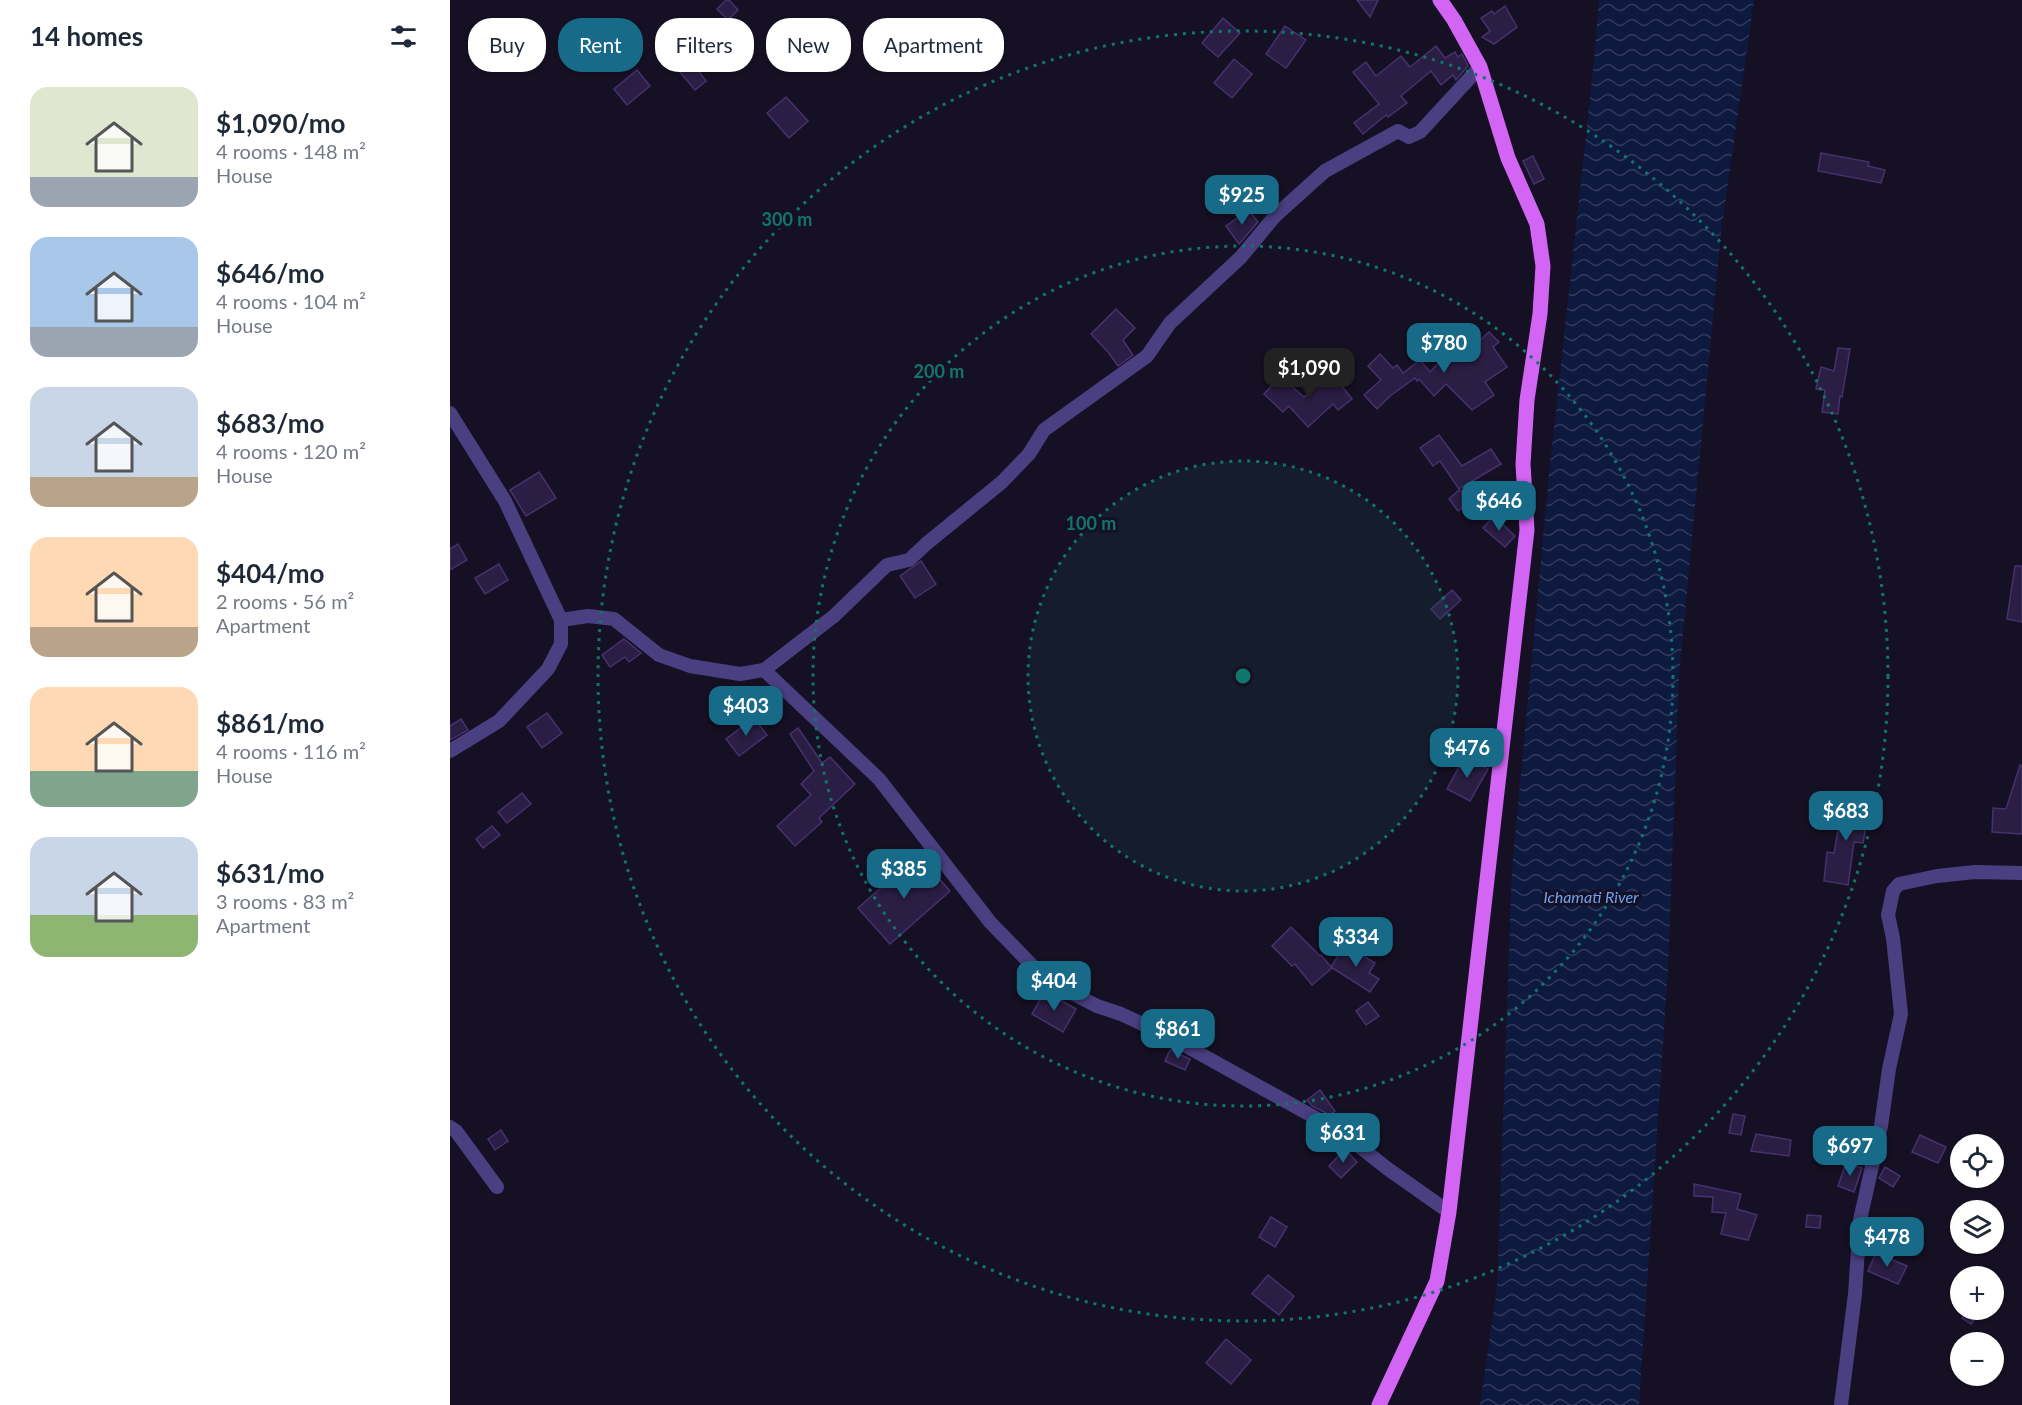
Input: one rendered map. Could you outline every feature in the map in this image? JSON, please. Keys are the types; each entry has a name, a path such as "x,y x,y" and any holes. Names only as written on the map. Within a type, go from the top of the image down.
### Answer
{"main road":[{"path":"1379,1405 1437,1281 1449,1212 1527,530 1523,464 1527,400 1540,314 1543,266 1537,224 1508,158 1480,67 1440,0"}],"street":[{"path":"561,620 588,616 614,619 659,655 690,666 741,674 764,670 834,616 887,565 909,560 1002,482 1029,454 1044,430 1147,356 1170,323 1241,257 1275,216 1325,171 1398,130 1409,137 1420,132 1480,67"},
{"path":"450,413 505,501 561,620 561,644 548,669 499,721 450,751"},
{"path":"764,670 879,779 990,922 1045,979 1098,1006 1168,1036 1341,1132 1449,1212"},
{"path":"1840,1405 1855,1294 1860,1220 1881,1126 1888,1069 1901,1014 1893,938 1888,915 1893,891 1899,884 1937,876 1975,872 2022,873"},
{"path":"450,1127 456,1131 497,1187"}],"water":[{"name":"Ichamati River","path":"1599,0 1754,0 1721,232 1679,675 1668,969 1639,1405 1480,1405 1497,1288 1512,869 1549,475"}],"building":[{"path":"729,0 738,10 730,18 726,18 717,9"},
{"path":"1357,0 1378,0 1370,17"},
{"path":"1505,6 1517,27 1494,44 1482,37 1490,31 1481,18 1492,11 1494,14"},
{"path":"1223,18 1240,33 1218,57 1202,43"},
{"path":"1285,26 1306,40 1286,68 1266,54"},
{"path":"1436,46 1445,58 1455,52 1458,57 1462,54 1468,66 1456,80 1453,75 1441,85 1431,71 1401,96 1407,103 1388,117 1386,115 1363,134 1354,123 1379,104 1353,72 1366,62 1376,76 1401,56 1410,67"},
{"path":"1234,59 1252,74 1232,98 1214,83"},
{"path":"635,72 639,72 650,86 627,105 614,89"},
{"path":"680,72 699,72 706,81 695,90"},
{"path":"786,97 808,121 789,138 767,113"},
{"path":"1821,153 1869,162 1868,166 1885,170 1881,183 1818,171"},
{"path":"1533,156 1544,179 1534,184 1523,161"},
{"path":"1249,210 1258,222 1239,244 1226,226"},
{"path":"1116,309 1135,328 1123,340 1133,355 1118,366 1091,334"},
{"path":"1489,332 1499,342 1493,347 1507,367 1485,382 1494,395 1472,410 1446,384 1434,396 1419,379 1417,381 1415,378 1390,396 1377,409 1364,395 1381,380 1368,366 1380,354 1393,368 1397,365 1403,373 1420,360 1430,372 1455,346 1464,355"},
{"path":"1838,348 1850,349 1838,414 1822,412 1825,390 1816,389 1821,367 1834,371"},
{"path":"1332,374 1352,399 1338,410 1333,404 1308,427 1289,406 1283,412 1264,394 1280,376 1304,397"},
{"path":"1439,435 1462,466 1491,449 1501,464 1459,489 1440,461 1433,466 1420,448"},
{"path":"539,472 556,498 526,516 510,490"},
{"path":"1459,490 1473,499 1458,511 1449,499"},
{"path":"1494,516 1515,536 1505,547 1483,528"},
{"path":"458,544 467,560 450,570 450,549"},
{"path":"921,561 936,584 915,598 900,576"},
{"path":"499,564 508,580 485,594 475,578"},
{"path":"2015,566 2022,566 2022,622 2007,619"},
{"path":"1452,590 1461,600 1440,619 1431,609"},
{"path":"624,639 641,653 629,662 625,657 610,667 602,655"},
{"path":"547,713 562,733 542,748 527,727"},
{"path":"754,718 767,735 739,756 726,739"},
{"path":"461,719 468,730 450,740 450,726"},
{"path":"798,728 822,763 830,757 855,784 819,818 822,822 795,846 777,826 811,795 801,784 814,771 790,734"},
{"path":"1465,756 1488,769 1470,801 1447,789"},
{"path":"2020,765 2022,766 2022,834 1992,832 1993,808 2006,809"},
{"path":"522,793 531,804 507,823 498,812"},
{"path":"1843,802 1870,806 1863,843 1854,842 1848,885 1824,881 1827,852 1834,853"},
{"path":"492,826 500,835 483,848 476,839"},
{"path":"918,855 950,891 890,944 858,908"},
{"path":"1291,927 1332,968 1312,985 1295,964 1292,966 1272,946"},
{"path":"1345,945 1375,963 1369,973 1379,979 1370,992 1331,967"},
{"path":"1045,991 1076,1009 1063,1032 1032,1014"},
{"path":"1368,1002 1379,1016 1366,1025 1356,1011"},
{"path":"1170,1050 1190,1059 1185,1070 1165,1061"},
{"path":"1320,1090 1335,1111 1330,1115 1312,1106 1307,1100"},
{"path":"1733,1114 1745,1116 1741,1135 1729,1133"},
{"path":"501,1130 508,1141 495,1150 488,1139"},
{"path":"1756,1134 1791,1140 1789,1156 1751,1151"},
{"path":"1920,1135 1946,1147 1938,1163 1912,1152"},
{"path":"1345,1149 1357,1162 1341,1178 1329,1166"},
{"path":"1846,1163 1862,1168 1854,1192 1838,1186"},
{"path":"1885,1167 1900,1176 1893,1187 1879,1178"},
{"path":"1694,1184 1741,1194 1737,1209 1757,1215 1748,1240 1721,1234 1726,1213 1712,1212 1713,1197 1694,1196"},
{"path":"1807,1215 1821,1216 1820,1228 1806,1227"},
{"path":"1271,1217 1287,1227 1275,1247 1259,1237"},
{"path":"1876,1253 1907,1266 1898,1284 1868,1271"},
{"path":"1268,1275 1294,1296 1279,1315 1252,1294"},
{"path":"1226,1339 1251,1360 1231,1384 1206,1363"}]}
